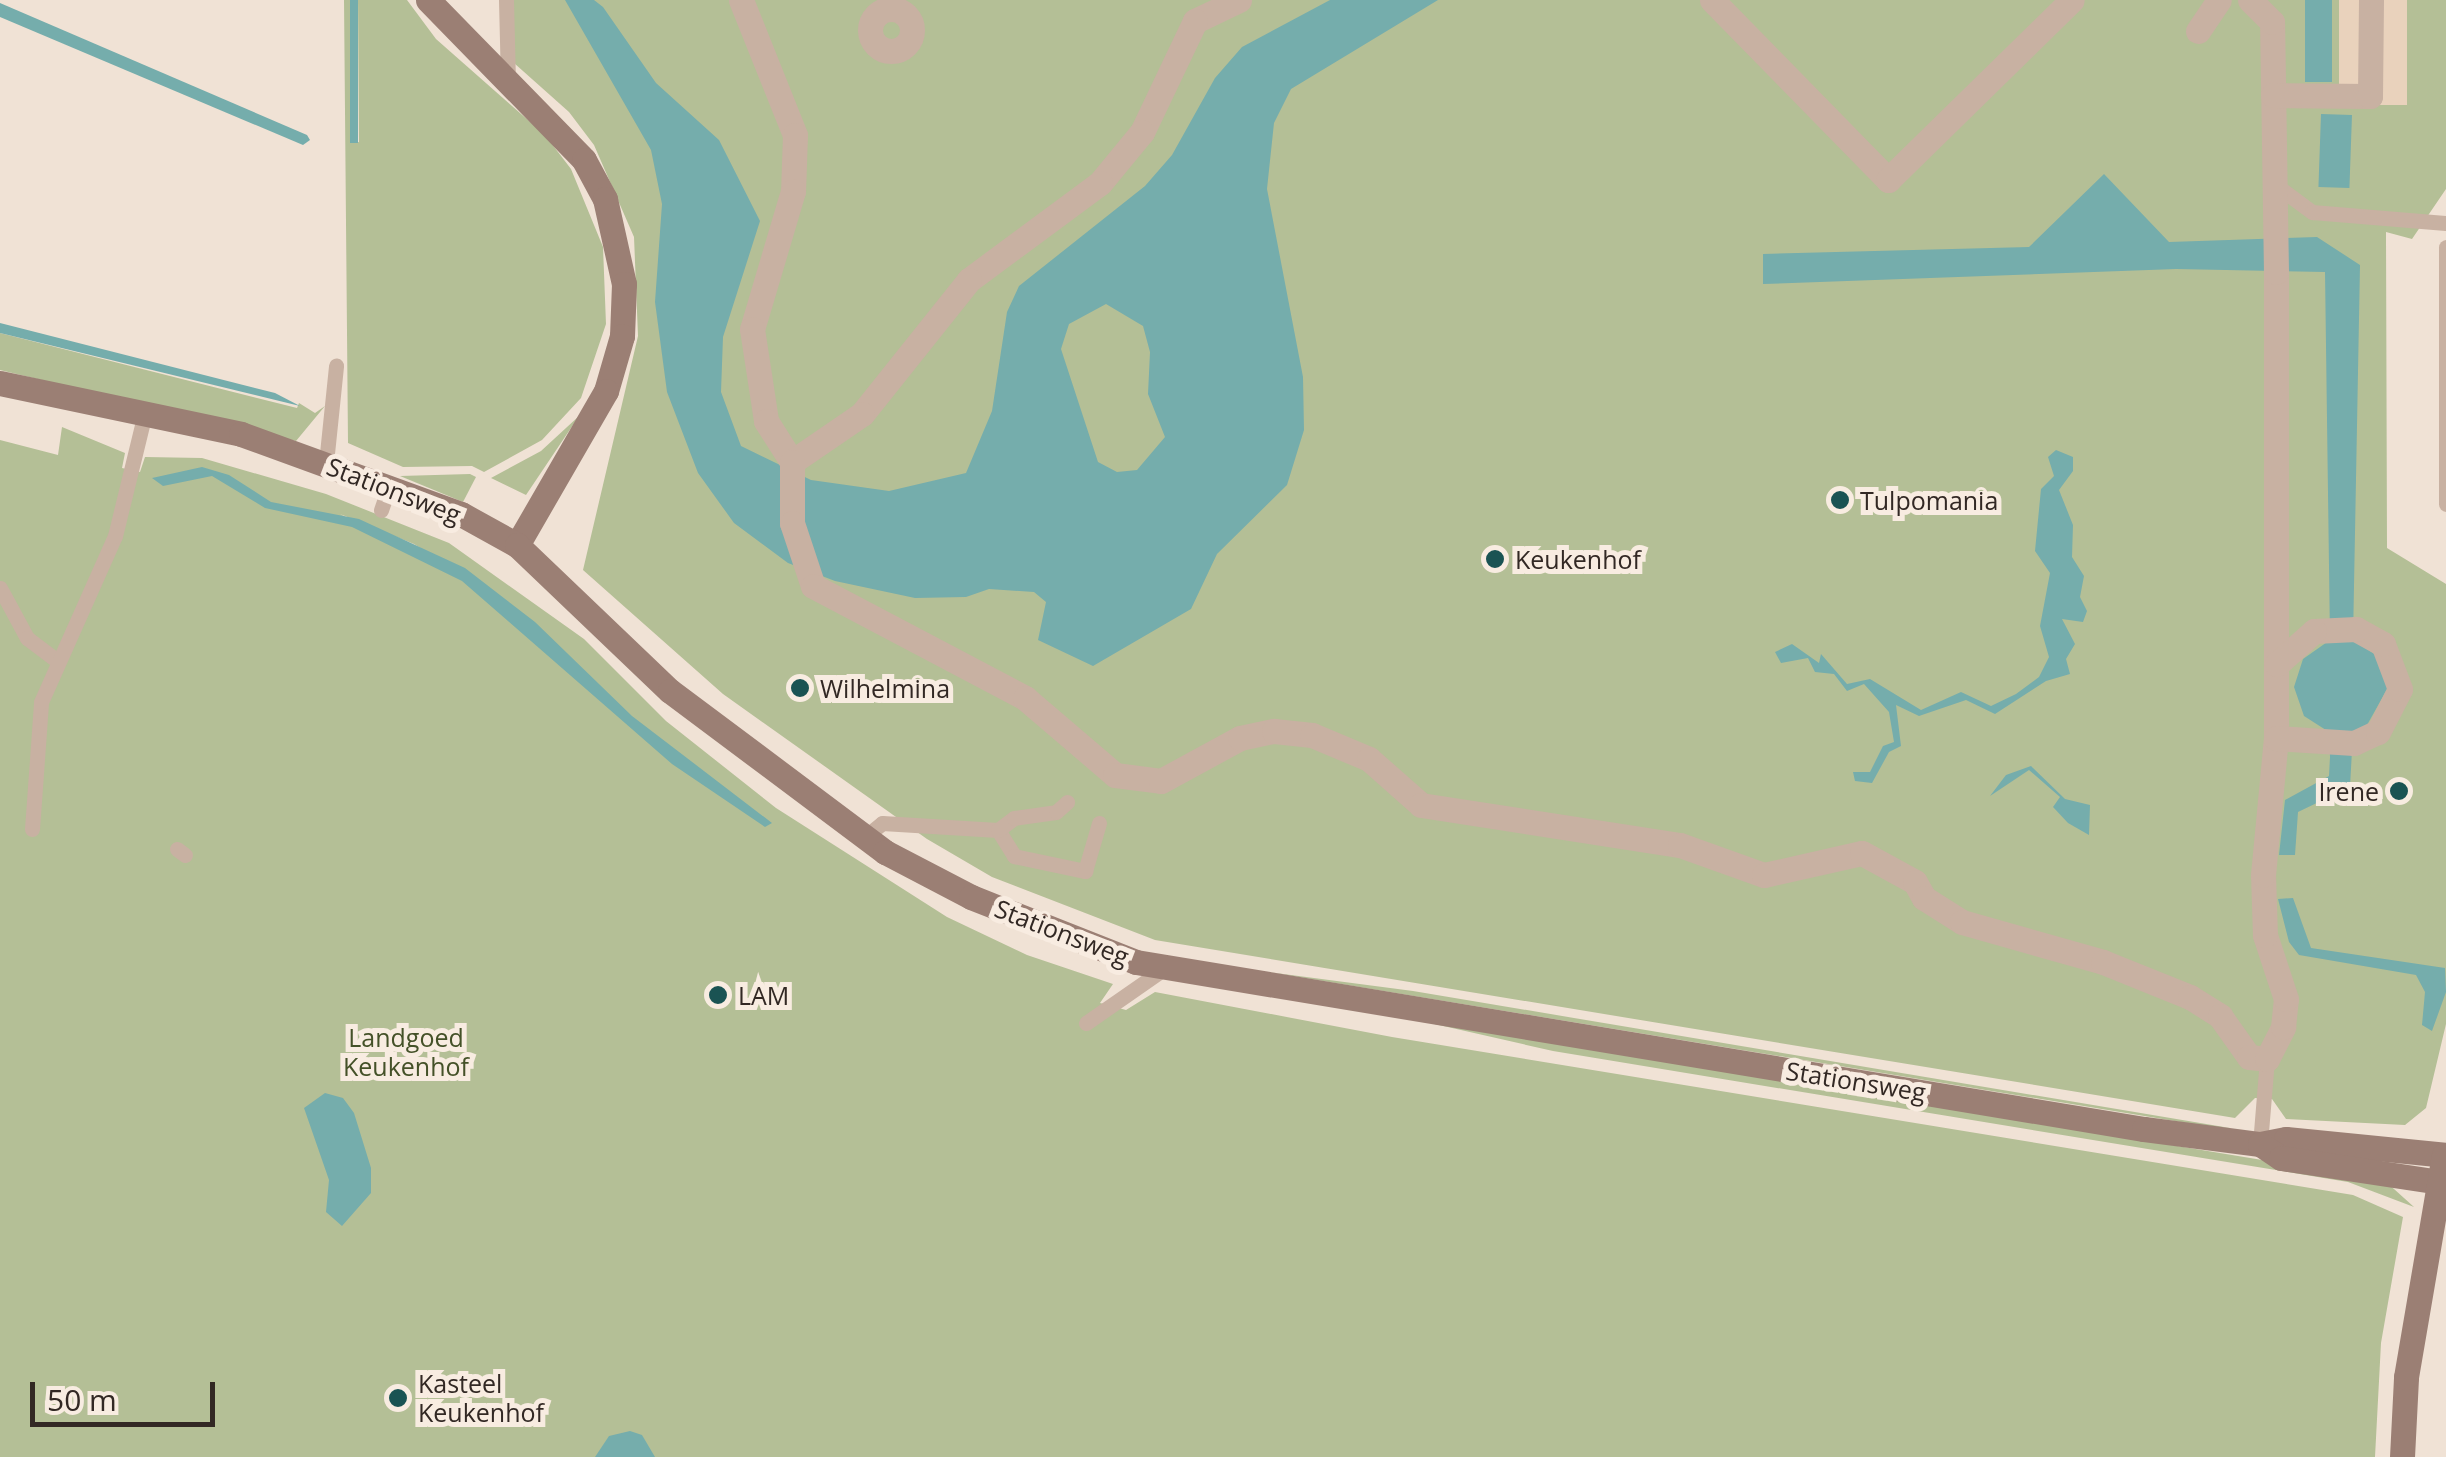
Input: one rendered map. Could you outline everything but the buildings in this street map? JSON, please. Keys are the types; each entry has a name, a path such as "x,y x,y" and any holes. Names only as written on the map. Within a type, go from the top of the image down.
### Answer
{"main road":[{"path":"428,0 584,160 605,199 624,284 622,336 606,391 517,545"},
{"name":"Stationsweg","path":"0,383 145,412 326,463 390,484 517,545 670,692 865,836 971,896 1165,968 2260,1144 2286,1139 2446,1152 2443,1182 2281,1158 2260,1144"},
{"path":"2402,1457 2406,1377 2443,1182"}],"street":[{"path":"741,0 795,135 793,191 752,329 766,420 792,465 792,523 812,586 1025,698 1115,774 1161,781 1240,738 1274,731 1312,735 1369,759 1421,804 1680,845 1764,875 1862,853 1915,882 1924,898 1962,922 2104,962 2190,997 2220,1016 2250,1057 2267,1059 2283,1027 2286,999 2265,935 2262,875 2276,738 2276,231 2272,22 2250,0"},
{"path":"792,465 862,414 969,280 1100,182 1142,132 1194,22 1239,0"},
{"path":"1712,0 1888,180 2072,0"},
{"path":"2198,30 2219,0"},
{"path":"2272,95 2370,96 2371,0"},
{"path":"2276,738 2340,743 2378,732 2394,713 2400,689 2383,644 2356,629 2324,630 2304,636 2277,664"}],"lane":[{"path":"506,0 508,80"},
{"path":"2273,183 2312,212 2446,222"},
{"path":"2446,248 2446,504"},
{"path":"326,463 336,366"},
{"path":"32,830 41,702 115,536 145,412"},
{"path":"381,510 390,484"},
{"path":"0,588 27,638 58,661"},
{"path":"865,836 882,823 998,830 1014,818 1056,812 1067,802"},
{"path":"998,830 1014,856 1085,871 1099,823"},
{"path":"1086,1023 1165,968"},
{"path":"2260,1144 2267,1059"}],"green space":[{"path":"344,0 350,0 352,143 359,142 358,0 407,0 436,39 545,135 571,169 603,247 606,324 581,398 542,440 484,472 472,466 403,467 348,443"},
{"name":"Keukenhof","path":"511,0 2446,0 2446,189 2412,239 2386,232 2387,548 2446,584 2446,1024 2426,1108 2405,1125 2286,1119 2272,1099 2255,1098 2235,1118 1155,940 992,877 927,839 723,694 583,570 638,336 634,237 594,145 569,112 514,63"},
{"path":"0,333 297,408 299,403 315,413 325,406 296,441 0,370"},
{"path":"579,416 526,495 491,478 541,451"},
{"name":"Landgoed Keukenhof","path":"62,427 125,453 122,468 140,472 145,457 202,458 326,494 449,543 584,639 666,721 776,808 947,917 1027,955 1113,984 1100,1003 1126,1010 1155,992 1392,1037 2353,1195 2403,1217 2381,1343 2375,1457 0,1457 0,440 58,455","holes":["340,514 414,544 508,602"]},
{"path":"400,476 476,477 463,502"},
{"path":"1268,972 1413,991 2230,1128 2211,1127"},
{"path":"1430,1023 2384,1180 2414,1207 2348,1182 1553,1051"}],"shaded area":[{"path":"2339,0 2407,0 2407,105 2339,105"}],"water":[{"path":"350,0 358,0 358,143 350,143"},
{"path":"565,0 594,0 603,7 656,83 719,140 760,221 723,337 721,392 741,446 811,480 889,491 966,473 992,411 1007,312 1019,286 1145,186 1172,155 1215,78 1242,47 1330,0 1438,0 1291,89 1274,123 1267,189 1303,377 1304,430 1287,485 1217,554 1191,609 1093,666 1038,640 1046,602 1034,592 989,589 966,597 915,598 835,581 788,563 734,523 698,473 667,392 655,302 662,204 651,150","holes":["1106,304 1143,326 1150,352 1148,394 1165,437 1137,470 1117,472 1098,462 1061,349 1069,324"]},
{"path":"2305,0 2332,0 2332,82 2305,82"},
{"path":"0,3 307,135 310,140 303,145 0,17"},
{"path":"2321,114 2352,115 2349,188 2318,187"},
{"path":"2104,174 2169,242 2317,237 2360,265 2353,640 2379,657 2389,686 2367,725 2353,732 2350,787 2298,812 2295,855 2279,855 2285,800 2329,776 2330,757 2329,732 2304,716 2294,687 2303,659 2330,640 2325,272 2176,269 1763,284 1763,254 2029,247"},
{"path":"0,323 275,393 300,406 0,333"},
{"path":"2056,450 2073,457 2073,471 2059,490 2073,525 2072,557 2084,576 2080,597 2087,611 2083,622 2062,619 2075,644 2066,659 2070,674 2046,681 1995,714 1966,700 1919,716 1896,705 1901,746 1889,752 1872,783 1855,781 1853,772 1870,772 1883,746 1894,742 1889,712 1864,684 1847,691 1834,674 1815,672 1808,658 1781,663 1775,652 1792,644 1819,663 1821,654 1847,684 1870,679 1921,710 1961,692 1991,706 2016,694 2039,677 2049,657 2040,626 2050,573 2035,551 2041,489 2054,476 2048,457"},
{"path":"202,467 229,475 271,502 359,519 465,568 535,622 632,716 772,823 765,827 672,764 462,581 352,527 265,508 212,476 163,486 152,478"},
{"path":"2031,766 2065,799 2090,805 2089,835 2068,823 2053,807 2060,797 2029,770 1990,796 2006,775"},
{"path":"2293,898 2311,948 2445,968 2446,992 2432,1031 2422,1025 2425,992 2416,975 2299,955 2289,942 2278,899"},
{"path":"325,1093 343,1098 354,1113 371,1168 371,1193 342,1226 326,1212 329,1180 304,1108"},
{"path":"630,1431 642,1435 655,1457 595,1457 609,1436"}],"place":[{"name":"Tulpomania","path":"1840,500"},
{"name":"Keukenhof","path":"1495,559"},
{"name":"Wilhelmina","path":"800,688"},
{"name":"Irene","path":"2399,791"},
{"name":"LAM","path":"718,995"},
{"name":"Kasteel Keukenhof","path":"398,1398"}]}
